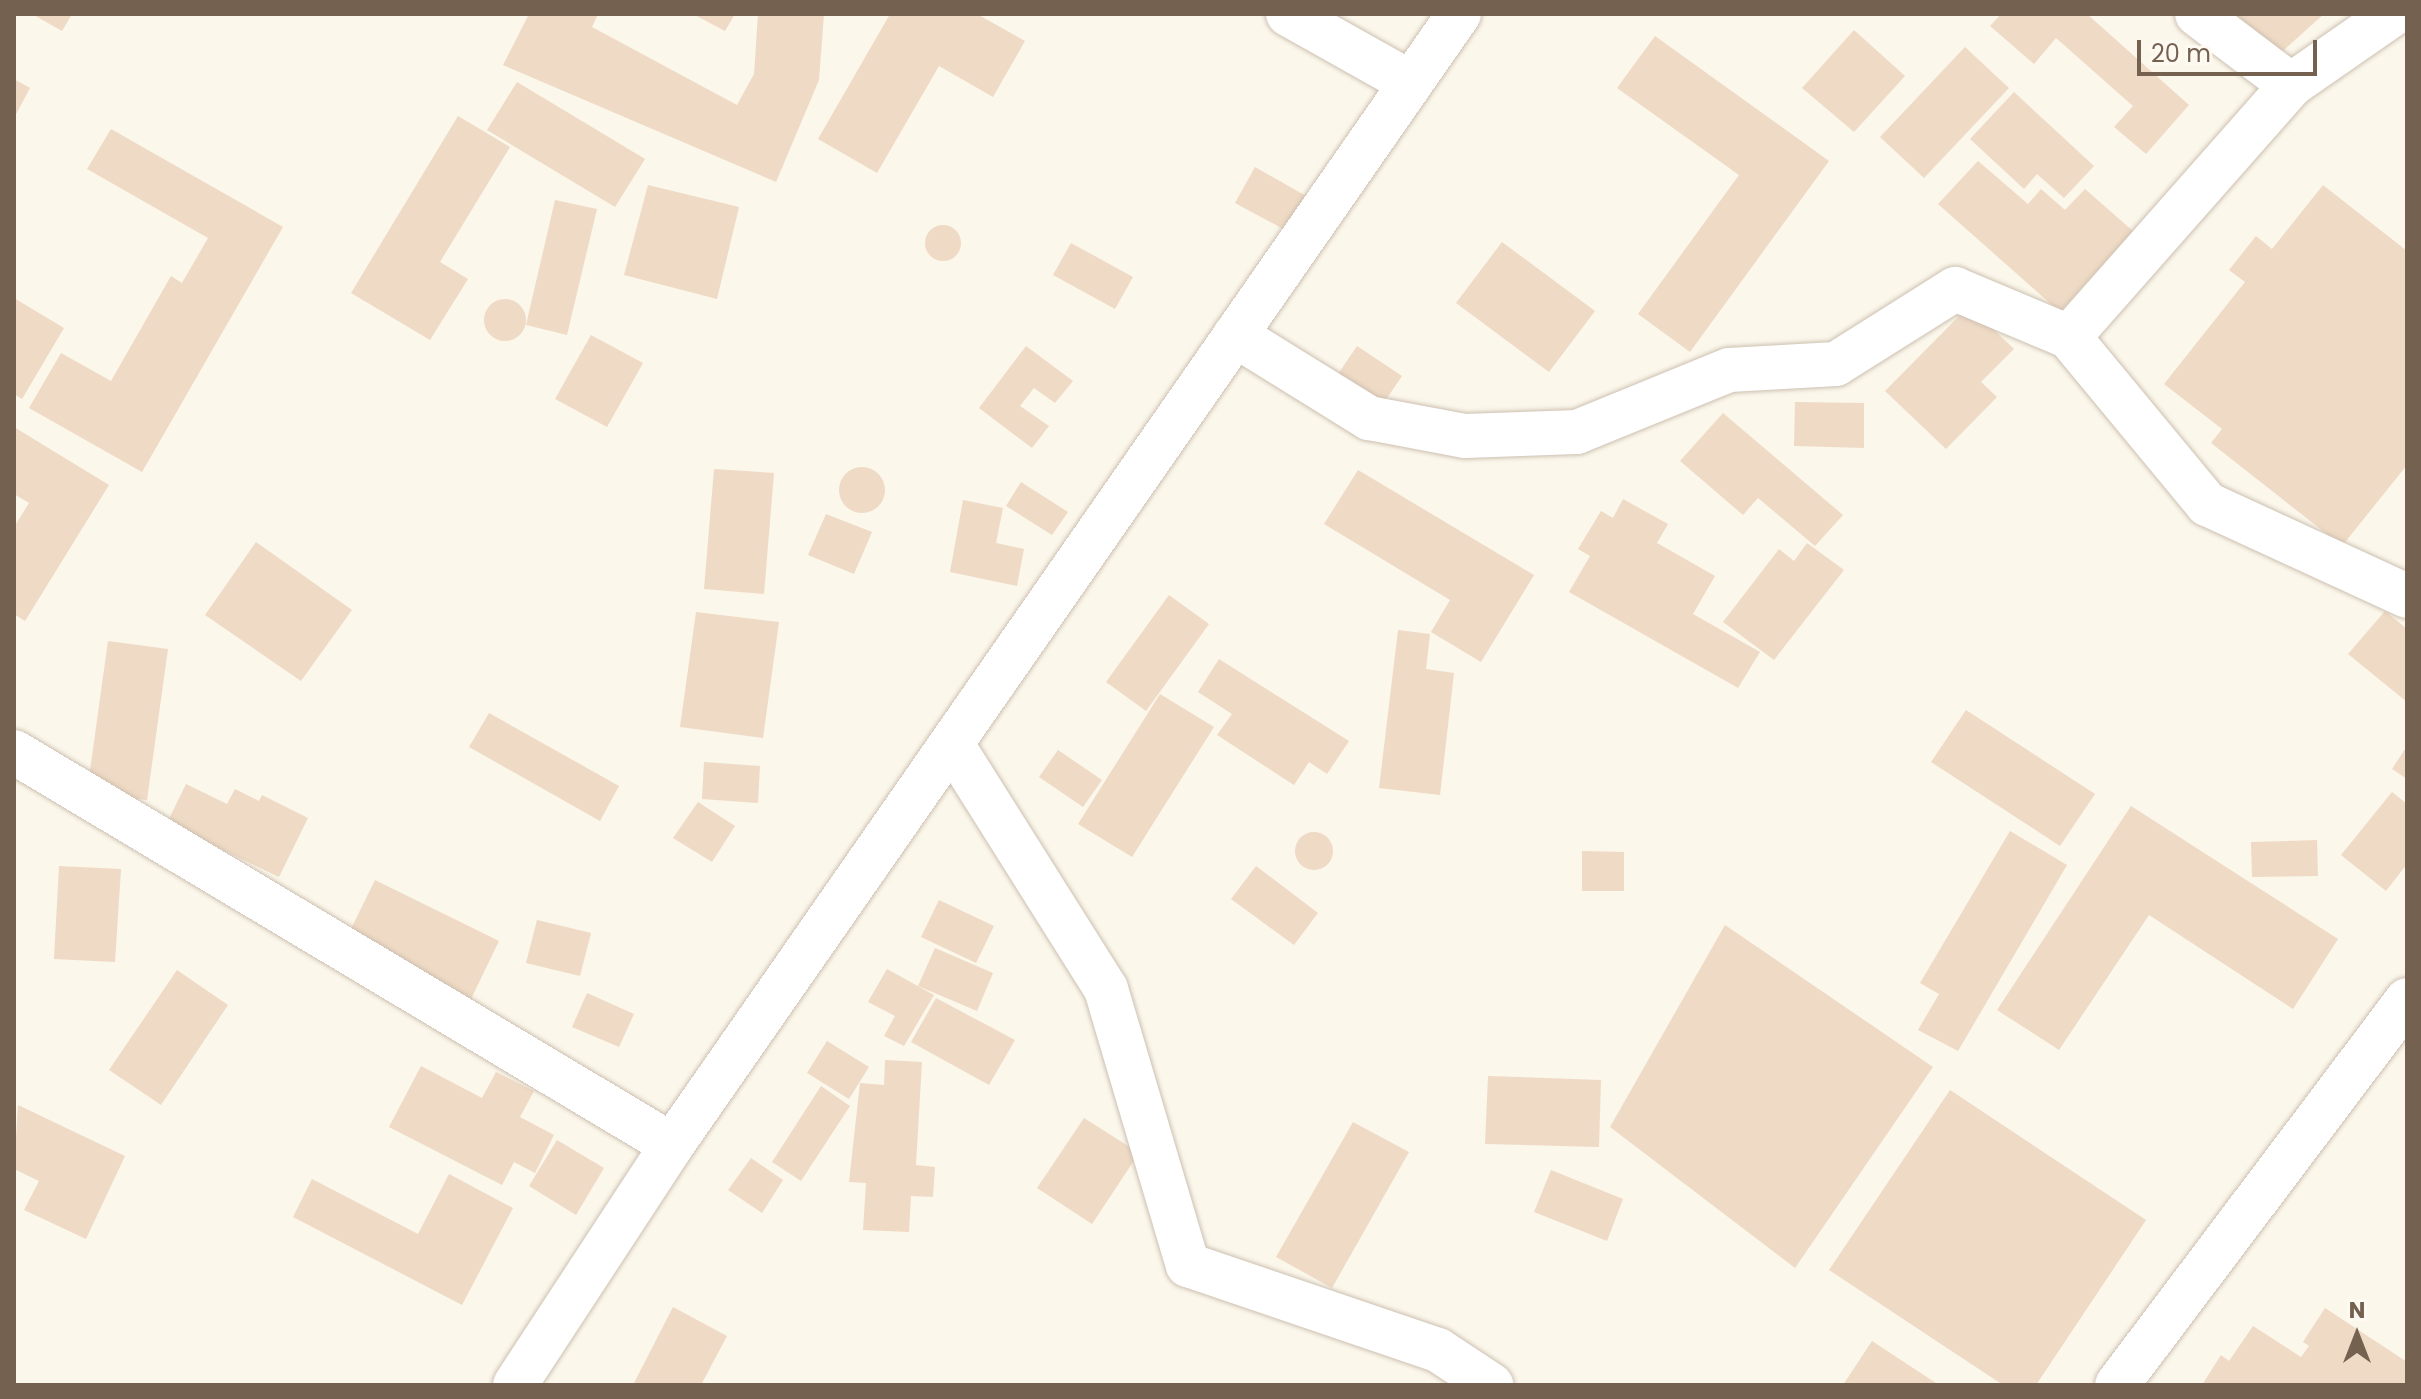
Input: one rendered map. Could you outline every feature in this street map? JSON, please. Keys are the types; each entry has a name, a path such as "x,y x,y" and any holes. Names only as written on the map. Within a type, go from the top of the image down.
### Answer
{"street":[{"path":"1288,14 1409,82"},
{"path":"515,1385 672,1145 953,746 1409,82 1459,14"},
{"path":"2197,14 2291,85"},
{"path":"2069,337 2291,85 2393,14"},
{"path":"1235,335 1369,418 1465,436 1577,432 1729,370 1836,364 1955,289 2069,337 2207,504 2407,596"},
{"path":"953,746 1106,989 1188,1265 1438,1350 1491,1385"},
{"path":"14,752 672,1145"},
{"path":"2117,1385 2407,1000"}],"building":[{"path":"32,14 72,14 62,31"},
{"path":"529,14 598,14 592,27 737,105 754,74 758,14 824,14 819,80 776,182 503,65"},
{"path":"693,14 735,14 725,31"},
{"path":"890,14 977,14 1025,41 993,97 939,66 877,173 818,139"},
{"path":"2001,14 2087,14 2189,105 2146,154 2114,127 2133,106 2056,38 2034,64 1990,26"},
{"path":"2231,14 2324,14 2276,57"},
{"path":"1854,30 1905,76 1854,132 1802,88"},
{"path":"1655,36 1829,161 1690,352 1638,314 1739,175 1617,88"},
{"path":"1965,47 2009,88 1924,178 1880,137"},
{"path":"14,79 30,88 14,118"},
{"path":"517,82 645,159 615,207 487,130"},
{"path":"2014,92 2094,166 2064,198 2037,174 2024,189 1970,139"},
{"path":"458,116 510,147 440,262 468,279 430,340 351,293"},
{"path":"111,129 283,227 142,472 29,408 61,353 111,381 171,276 182,283 208,238 87,169"},
{"path":"1978,161 2028,204 2041,189 2065,210 2085,189 2133,231 2060,312 1938,204"},
{"path":"1255,167 1306,196 1287,231 1235,203"},
{"path":"648,185 739,207 717,299 624,275"},
{"path":"2323,185 2407,251 2407,465 2342,546 2211,443 2222,429 2164,384 2245,282 2229,270 2256,236 2272,249"},
{"path":"555,200 597,209 567,335 526,325"},
{"path":"943,225 956,230 961,243 956,256 943,261 930,256 925,243 930,230"},
{"path":"1502,242 1595,311 1549,372 1456,303"},
{"path":"1071,243 1133,277 1115,309 1053,275"},
{"path":"14,298 64,328 22,399 14,394"},
{"path":"505,299 520,305 526,320 520,335 505,341 490,335 484,320 490,305"},
{"path":"1969,306 2014,349 1981,382 1997,397 1946,449 1885,391"},
{"path":"591,335 643,363 607,427 555,399"},
{"path":"1026,346 1073,381 1055,403 1034,388 1020,406 1049,426 1032,448 979,408"},
{"path":"1357,346 1402,376 1379,410 1334,380"},
{"path":"1795,402 1864,403 1864,448 1794,446"},
{"path":"1723,413 1843,515 1815,546 1758,498 1743,515 1680,461"},
{"path":"14,427 109,485 25,621 14,614 14,527 29,503 14,494"},
{"path":"862,467 878,474 885,490 878,506 862,513 846,506 839,490 846,474"},
{"path":"714,469 774,473 764,594 704,589"},
{"path":"1358,470 1534,575 1481,662 1431,632 1450,600 1324,524"},
{"path":"1021,482 1068,512 1052,535 1006,506"},
{"path":"1623,499 1668,524 1657,543 1715,576 1693,614 1760,652 1738,688 1569,592 1590,556 1578,549 1601,511 1613,518"},
{"path":"963,500 1003,508 996,543 1024,549 1017,586 950,572"},
{"path":"826,514 872,532 854,574 808,555"},
{"path":"256,542 352,610 301,681 205,615"},
{"path":"1807,543 1844,570 1774,660 1723,622 1779,549 1794,561"},
{"path":"1169,595 1209,624 1146,711 1106,682"},
{"path":"2385,611 2407,629 2407,702 2348,654"},
{"path":"696,612 779,622 763,738 680,727"},
{"path":"1398,630 1430,634 1426,669 1454,673 1440,795 1379,788"},
{"path":"108,641 168,649 147,800 87,792"},
{"path":"1219,659 1349,741 1327,774 1309,762 1294,785 1217,735 1232,714 1198,692"},
{"path":"1160,694 1214,727 1132,857 1078,824"},
{"path":"1966,710 2095,794 2060,846 1931,762"},
{"path":"489,713 619,786 600,821 469,747"},
{"path":"2407,746 2407,779 2392,769"},
{"path":"1058,750 1102,780 1083,807 1039,777"},
{"path":"704,762 760,766 758,803 702,799"},
{"path":"186,784 227,804 235,789 259,801 262,795 308,818 279,877 167,823"},
{"path":"2392,792 2407,804 2407,864 2386,891 2341,855"},
{"path":"698,802 735,826 712,862 673,838"},
{"path":"2131,806 2338,939 2293,1009 2149,915 2059,1050 1997,1010"},
{"path":"2010,831 2067,865 1958,1051 1918,1030 1939,994 1920,983"},
{"path":"1314,832 1328,837 1333,851 1328,865 1314,870 1300,865 1295,851 1300,837"},
{"path":"2317,840 2318,876 2252,877 2251,842"},
{"path":"1582,851 1624,852 1624,891 1582,891"},
{"path":"59,866 121,869 115,962 54,959"},
{"path":"1256,866 1318,913 1294,945 1231,899"},
{"path":"375,880 499,941 471,999 347,937"},
{"path":"939,900 994,926 976,963 921,937"},
{"path":"537,920 591,933 580,976 526,963"},
{"path":"1725,925 1933,1067 1795,1268 1610,1127"},
{"path":"935,948 993,973 977,1011 918,986"},
{"path":"887,969 934,995 904,1046 884,1036 895,1016 868,1002"},
{"path":"177,970 228,1005 161,1105 109,1070"},
{"path":"587,993 634,1014 619,1047 572,1027"},
{"path":"936,998 1015,1040 989,1085 911,1042"},
{"path":"827,1041 869,1067 849,1099 807,1073"},
{"path":"885,1060 922,1062 916,1165 935,1167 933,1197 911,1196 909,1232 863,1230 866,1183 849,1182 860,1083 884,1085"},
{"path":"421,1066 482,1098 496,1072 534,1091 520,1117 554,1135 535,1173 514,1162 502,1185 389,1127"},
{"path":"1488,1076 1601,1080 1599,1147 1485,1144"},
{"path":"821,1086 850,1106 801,1181 772,1162"},
{"path":"1950,1090 2146,1220 2036,1385 2003,1385 1829,1270"},
{"path":"18,1105 125,1156 86,1239 24,1210 39,1181 14,1169"},
{"path":"1084,1118 1139,1153 1092,1224 1037,1188"},
{"path":"1353,1122 1409,1152 1332,1288 1276,1257"},
{"path":"557,1140 604,1168 576,1215 529,1186"},
{"path":"751,1158 783,1180 762,1213 728,1190"},
{"path":"1551,1170 1623,1199 1607,1241 1534,1212"},
{"path":"449,1174 513,1208 462,1305 293,1217 312,1179 418,1234"},
{"path":"673,1307 727,1336 701,1385 633,1385"},
{"path":"2325,1308 2407,1362 2407,1385 2202,1385 2221,1355 2229,1361 2253,1326 2301,1357 2309,1346 2303,1342"},
{"path":"1872,1341 1939,1385 1843,1385"}]}
